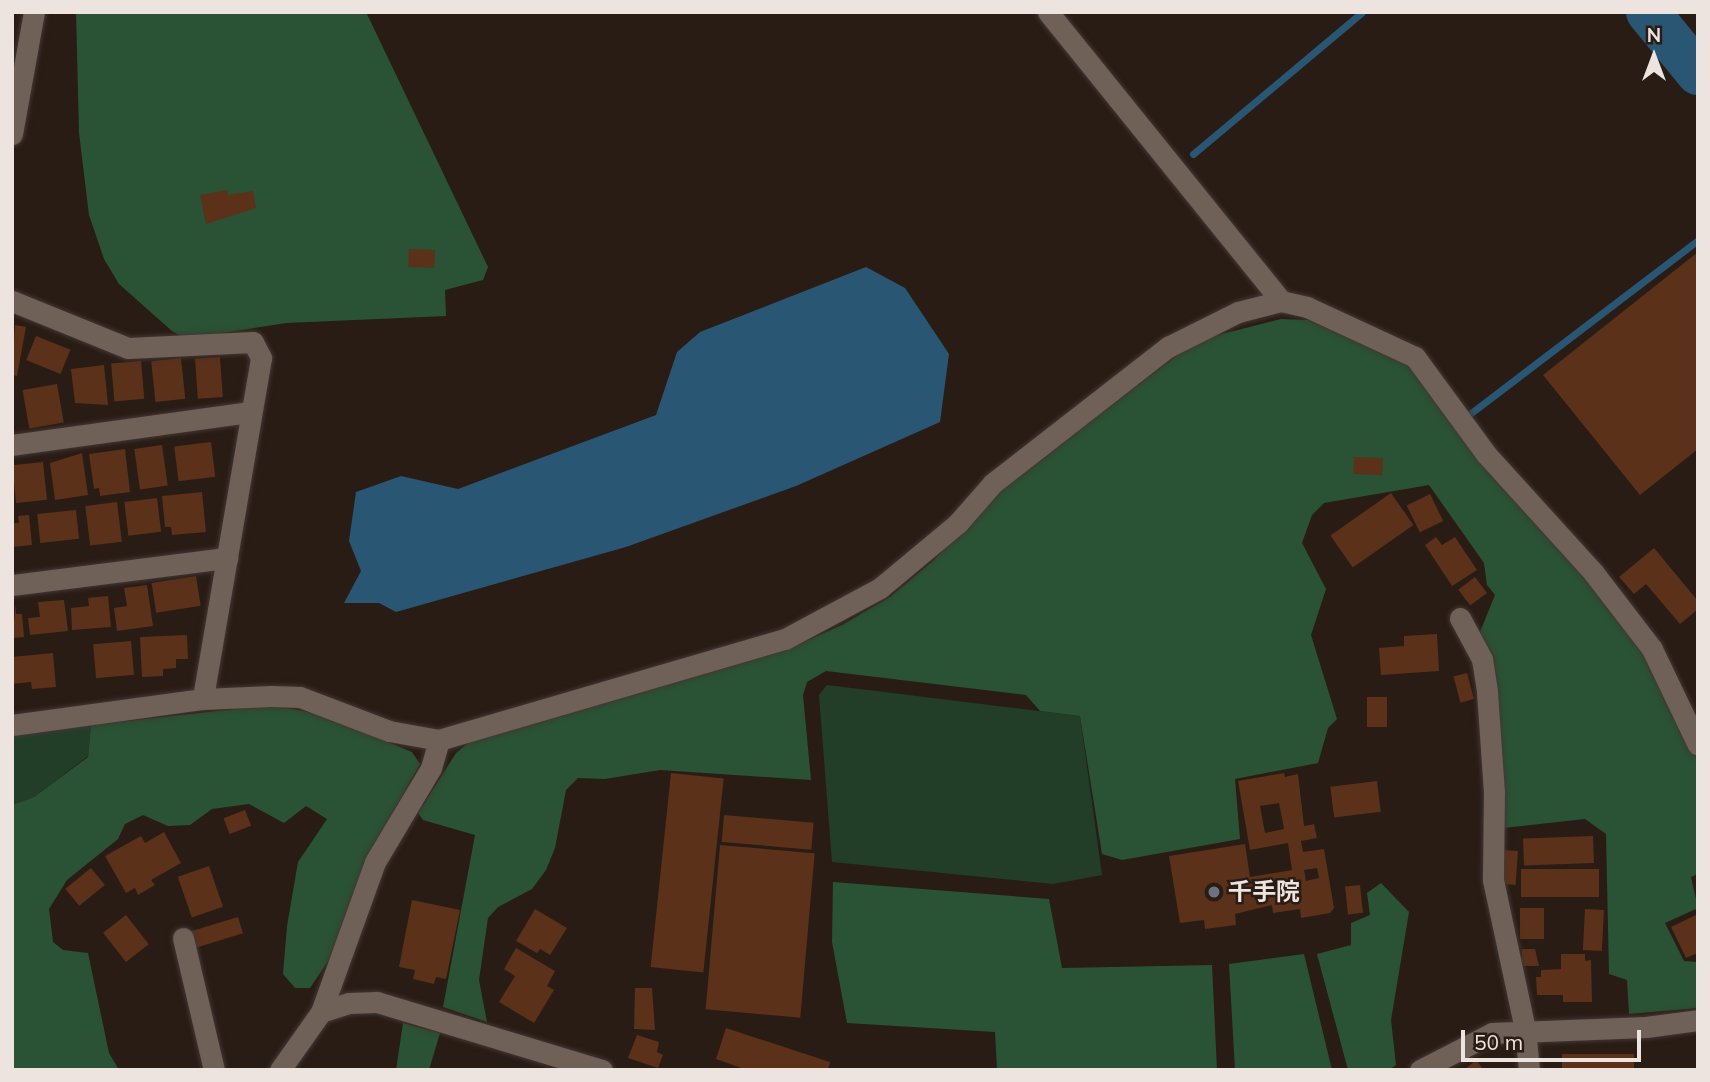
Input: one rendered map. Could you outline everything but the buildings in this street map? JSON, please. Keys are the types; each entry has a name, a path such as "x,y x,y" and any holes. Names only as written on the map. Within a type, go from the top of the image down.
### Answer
{"street":[{"path":"12,134 34,12"},
{"path":"1048,12 1281,301"},
{"path":"12,725 203,699 300,697 389,731 439,740 785,639 838,615 924,554 993,483 1168,347 1238,312 1281,301 1307,307 1415,357 1486,454 1594,572 1652,649 1698,745"},
{"path":"12,302 128,348 253,342 261,358 203,699"},
{"path":"12,444 251,412"},
{"path":"12,585 227,558"},
{"path":"1460,618 1482,659 1494,792 1493,880 1525,1028 1529,1070"},
{"path":"280,1070 321,1013 375,862 431,768 439,740"},
{"path":"183,938 214,1070"},
{"path":"321,1013 349,1003 377,1002 602,1070"},
{"path":"1420,1070 1471,1042 1525,1028 1647,1027 1698,1020"}],"green space":[{"path":"76,12 366,12 488,267 483,280 445,290 446,316 286,323 186,339 172,331 119,284 104,259 89,215 79,133"},
{"path":"1281,319 1308,320 1410,364 1481,463 1591,581 1648,655 1698,761 1698,874 1691,877 1698,908 1665,923 1684,961 1698,962 1698,1008 1629,1014 1627,980 1609,974 1606,834 1585,819 1503,828 1490,663 1480,632 1495,595 1487,585 1484,563 1429,485 1324,503 1312,515 1302,543 1326,589 1311,635 1337,719 1328,728 1318,763 1235,779 1240,839 1122,860 1102,854 1080,716 1040,711 1026,695 826,671 807,682 803,695 811,780 660,770 605,779 578,778 566,790 555,848 546,870 532,889 498,907 488,918 479,980 487,1022 443,1007 475,835 423,820 418,813 456,753 474,738 788,649 842,625 890,597 933,561 1001,489 1176,356 1214,336"},
{"path":"827,685 1080,716 1102,875 1053,884 832,862 819,695"},
{"path":"271,705 319,714 412,752 420,764 369,856 329,960 310,988 295,988 283,974 287,926 298,862 327,819 306,806 284,823 249,804 212,809 190,825 168,826 143,815 125,824 118,839 67,880 49,909 53,942 63,950 88,953 109,1053 119,1070 12,1070 12,805 34,797 88,757 91,725"},
{"path":"91,725 88,756 34,797 12,805 12,735"},
{"path":"833,882 1049,899 1062,968 1212,965 1217,1070 997,1070 995,1032 847,1023 832,942"},
{"path":"1381,883 1409,912 1391,1020 1396,1065 1389,1070 1348,1070 1317,954 1351,945 1351,923 1370,915 1367,893"},
{"path":"1304,954 1332,1070 1235,1070 1229,964"},
{"path":"403,1023 440,1033 429,1070 396,1070"}],"water":[{"path":"866,267 905,288 949,354 940,422 796,486 626,547 396,612 379,603 344,603 361,571 349,541 356,492 401,476 458,489 656,415 677,352 700,332"}],"waterway":[{"path":"1193,154 1362,12"},
{"path":"1648,12 1698,73"},
{"path":"1471,413 1698,240"}],"place":[{"name":"千手院","path":"1214,892"}]}
